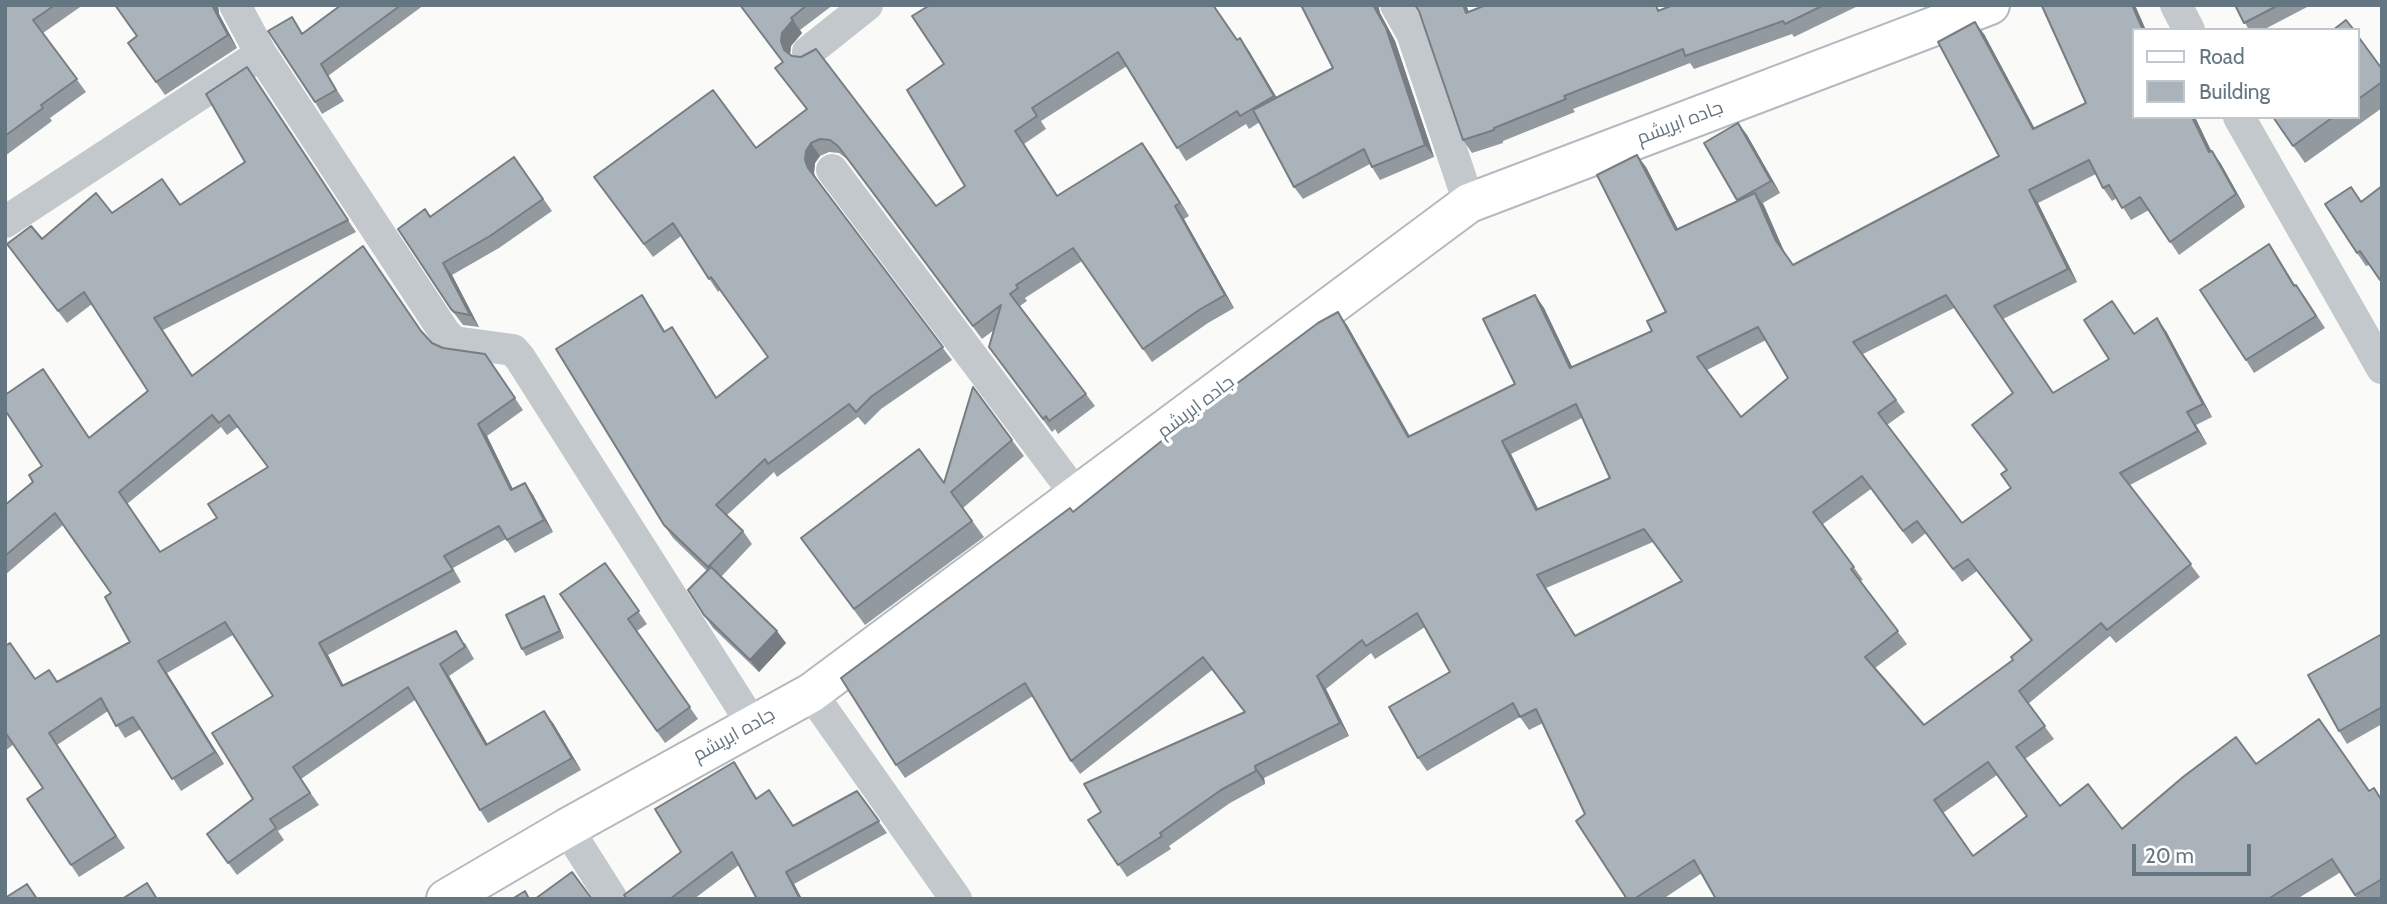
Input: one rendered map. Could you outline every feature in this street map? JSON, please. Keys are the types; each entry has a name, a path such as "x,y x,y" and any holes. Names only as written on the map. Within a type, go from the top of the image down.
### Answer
{"main road":[{"name":"جاده ابریشم","path":"446,899 567,828 811,693 1469,203 1990,5"}],"street":[{"path":"235,5 261,54 445,332 454,342 513,350 520,358 753,724"},
{"path":"808,52 867,5"},
{"path":"1396,5 1412,33 1469,203"},
{"path":"2176,5 2188,28"},
{"path":"5,222 261,54"},
{"path":"2240,119 2382,368"},
{"path":"832,170 1077,496"},
{"path":"811,693 956,899"},
{"path":"567,828 611,899"}],"building":[{"path":"5,5 55,5 33,20 77,79 5,136"},
{"path":"115,5 212,5 228,35 156,82 128,43 137,36"},
{"path":"341,5 401,5 321,64 336,90 315,102 268,31 292,17 302,34"},
{"path":"740,5 807,5 791,18 793,20 782,33 784,50 792,56 801,57 816,49 936,206 965,186 907,90 944,64 912,16 930,5 1213,5 1237,40 1240,38 1274,96 1240,116 1237,111 1177,148 1118,52 1032,108 1037,116 1015,131 1057,196 1142,143 1180,203 1175,206 1225,295 1143,349 1073,248 1016,285 1018,288 1010,294 1086,394 1049,421 1046,416 1043,419 989,347 1001,305 973,326 838,146 830,140 820,139 811,143 806,151 808,168 943,347 872,396 856,412 849,404 768,464 765,459 716,505 743,531 708,567 664,525 556,349 642,295 664,332 672,327 716,398 768,357 711,277 709,279 673,223 644,244 594,177 713,90 756,148 807,109 775,68 783,62"},
{"path":"1301,5 1373,5 1386,28 1425,145 1372,167 1364,149 1294,187 1253,110 1333,68"},
{"path":"1415,5 1463,5 1466,13 1486,5 1656,5 1658,11 1673,5 1824,5 1785,24 1783,21 1685,56 1683,49 1564,96 1566,99 1494,130 1463,140"},
{"path":"2132,5 2142,28 2132,28 2132,119 2193,119 2209,152 2212,151 2236,194 2170,242 2140,197 2122,208 2109,185 2103,188 2089,160 2029,190 2068,269 1994,306 2053,393 2109,359 2084,320 2112,301 2134,334 2157,318 2203,404 2187,412 2198,431 2120,473 2191,564 2107,630 2101,623 2019,691 2045,726 2016,747 2060,806 2088,784 2122,829 2183,777 2236,737 2256,764 2319,719 2369,791 2374,788 2382,801 2382,879 2355,895 2332,859 2268,899 1716,899 1694,860 1634,899 1627,899 1576,821 1585,814 1536,709 1520,717 1513,703 1418,758 1389,707 1450,672 1417,613 1366,646 1362,640 1317,676 1340,723 1255,766 1256,771 1221,790 1160,833 1162,836 1118,865 1088,820 1101,812 1084,784 1245,712 1203,657 1071,761 1025,683 896,765 841,678 1070,508 1073,512 1184,423 1318,323 1338,312 1408,437 1515,384 1483,319 1535,295 1570,368 1652,331 1647,321 1666,312 1597,175 1637,155 1676,230 1755,193 1776,241 1793,265 1999,156 1938,42 1975,22 2033,129 2086,103 2042,6","holes":["1946,295 2013,393 1972,425 2007,470 2001,474 2011,488 1962,523 1878,413 1896,400 1853,342","1758,327 1788,378 1741,417 1697,357","1576,404 1610,478 1536,510 1502,441","1862,476 1903,531 1917,521 1953,569 1968,559 2032,640 2011,657 2013,660 1924,725 1865,657 1898,631 1851,569 1854,567 1813,512","1644,529 1682,581 1575,636 1537,575","1988,762 2027,816 1973,856 1934,800"]},
{"path":"2235,5 2279,5 2244,23"},
{"path":"2346,20 2352,28 2336,28"},
{"path":"2359,38 2382,69 2382,82 2359,99"},
{"path":"247,67 348,220 154,318 192,376 363,246 432,343 443,348 485,354 515,398 478,424 511,490 525,483 544,520 507,540 499,526 444,556 453,570 319,643 342,686 456,631 465,647 440,664 486,745 544,711 572,758 480,810 408,687 293,767 310,793 270,819 276,828 228,863 207,834 253,799 212,733 273,696 225,622 158,661 215,752 172,779 133,717 116,726 101,698 49,733 116,836 71,865 27,799 43,788 5,732 5,646 10,643 35,679 49,670 57,682 130,642 105,597 111,593 55,513 5,556 5,505 33,482 29,475 42,466 5,410 5,395 43,369 89,438 148,391 84,292 58,311 7,244 31,226 42,239 96,193 112,213 162,179 180,205 245,162 206,94","holes":["212,415 219,423 229,415 268,467 208,504 217,518 160,552 119,492"]},
{"path":"2274,119 2330,119 2293,146"},
{"path":"1738,123 1771,181 1737,200 1704,143"},
{"path":"514,157 543,199 490,236 443,263 470,315 454,312 398,229 425,209 430,217"},
{"path":"2382,186 2380,280 2360,251 2357,253 2325,204 2351,187 2361,202"},
{"path":"2269,244 2316,316 2246,360 2200,290"},
{"path":"973,387 1012,440 951,492 972,521 854,609 801,538 919,449 944,483"},
{"path":"605,563 639,611 628,619 690,707 657,731 560,594"},
{"path":"711,567 777,631 750,660 704,615 688,590"},
{"path":"544,596 560,631 522,649 506,615"},
{"path":"2382,634 2382,707 2339,731 2308,675"},
{"path":"734,762 756,799 769,790 793,826 857,791 879,821 786,872 800,899 757,899 732,852 670,899 627,899 624,895 681,852 655,809"},
{"path":"572,872 592,899 535,899"},
{"path":"147,883 157,899 122,899"},
{"path":"27,884 37,899 5,899 5,898"},
{"path":"525,891 529,899 512,899"}]}
